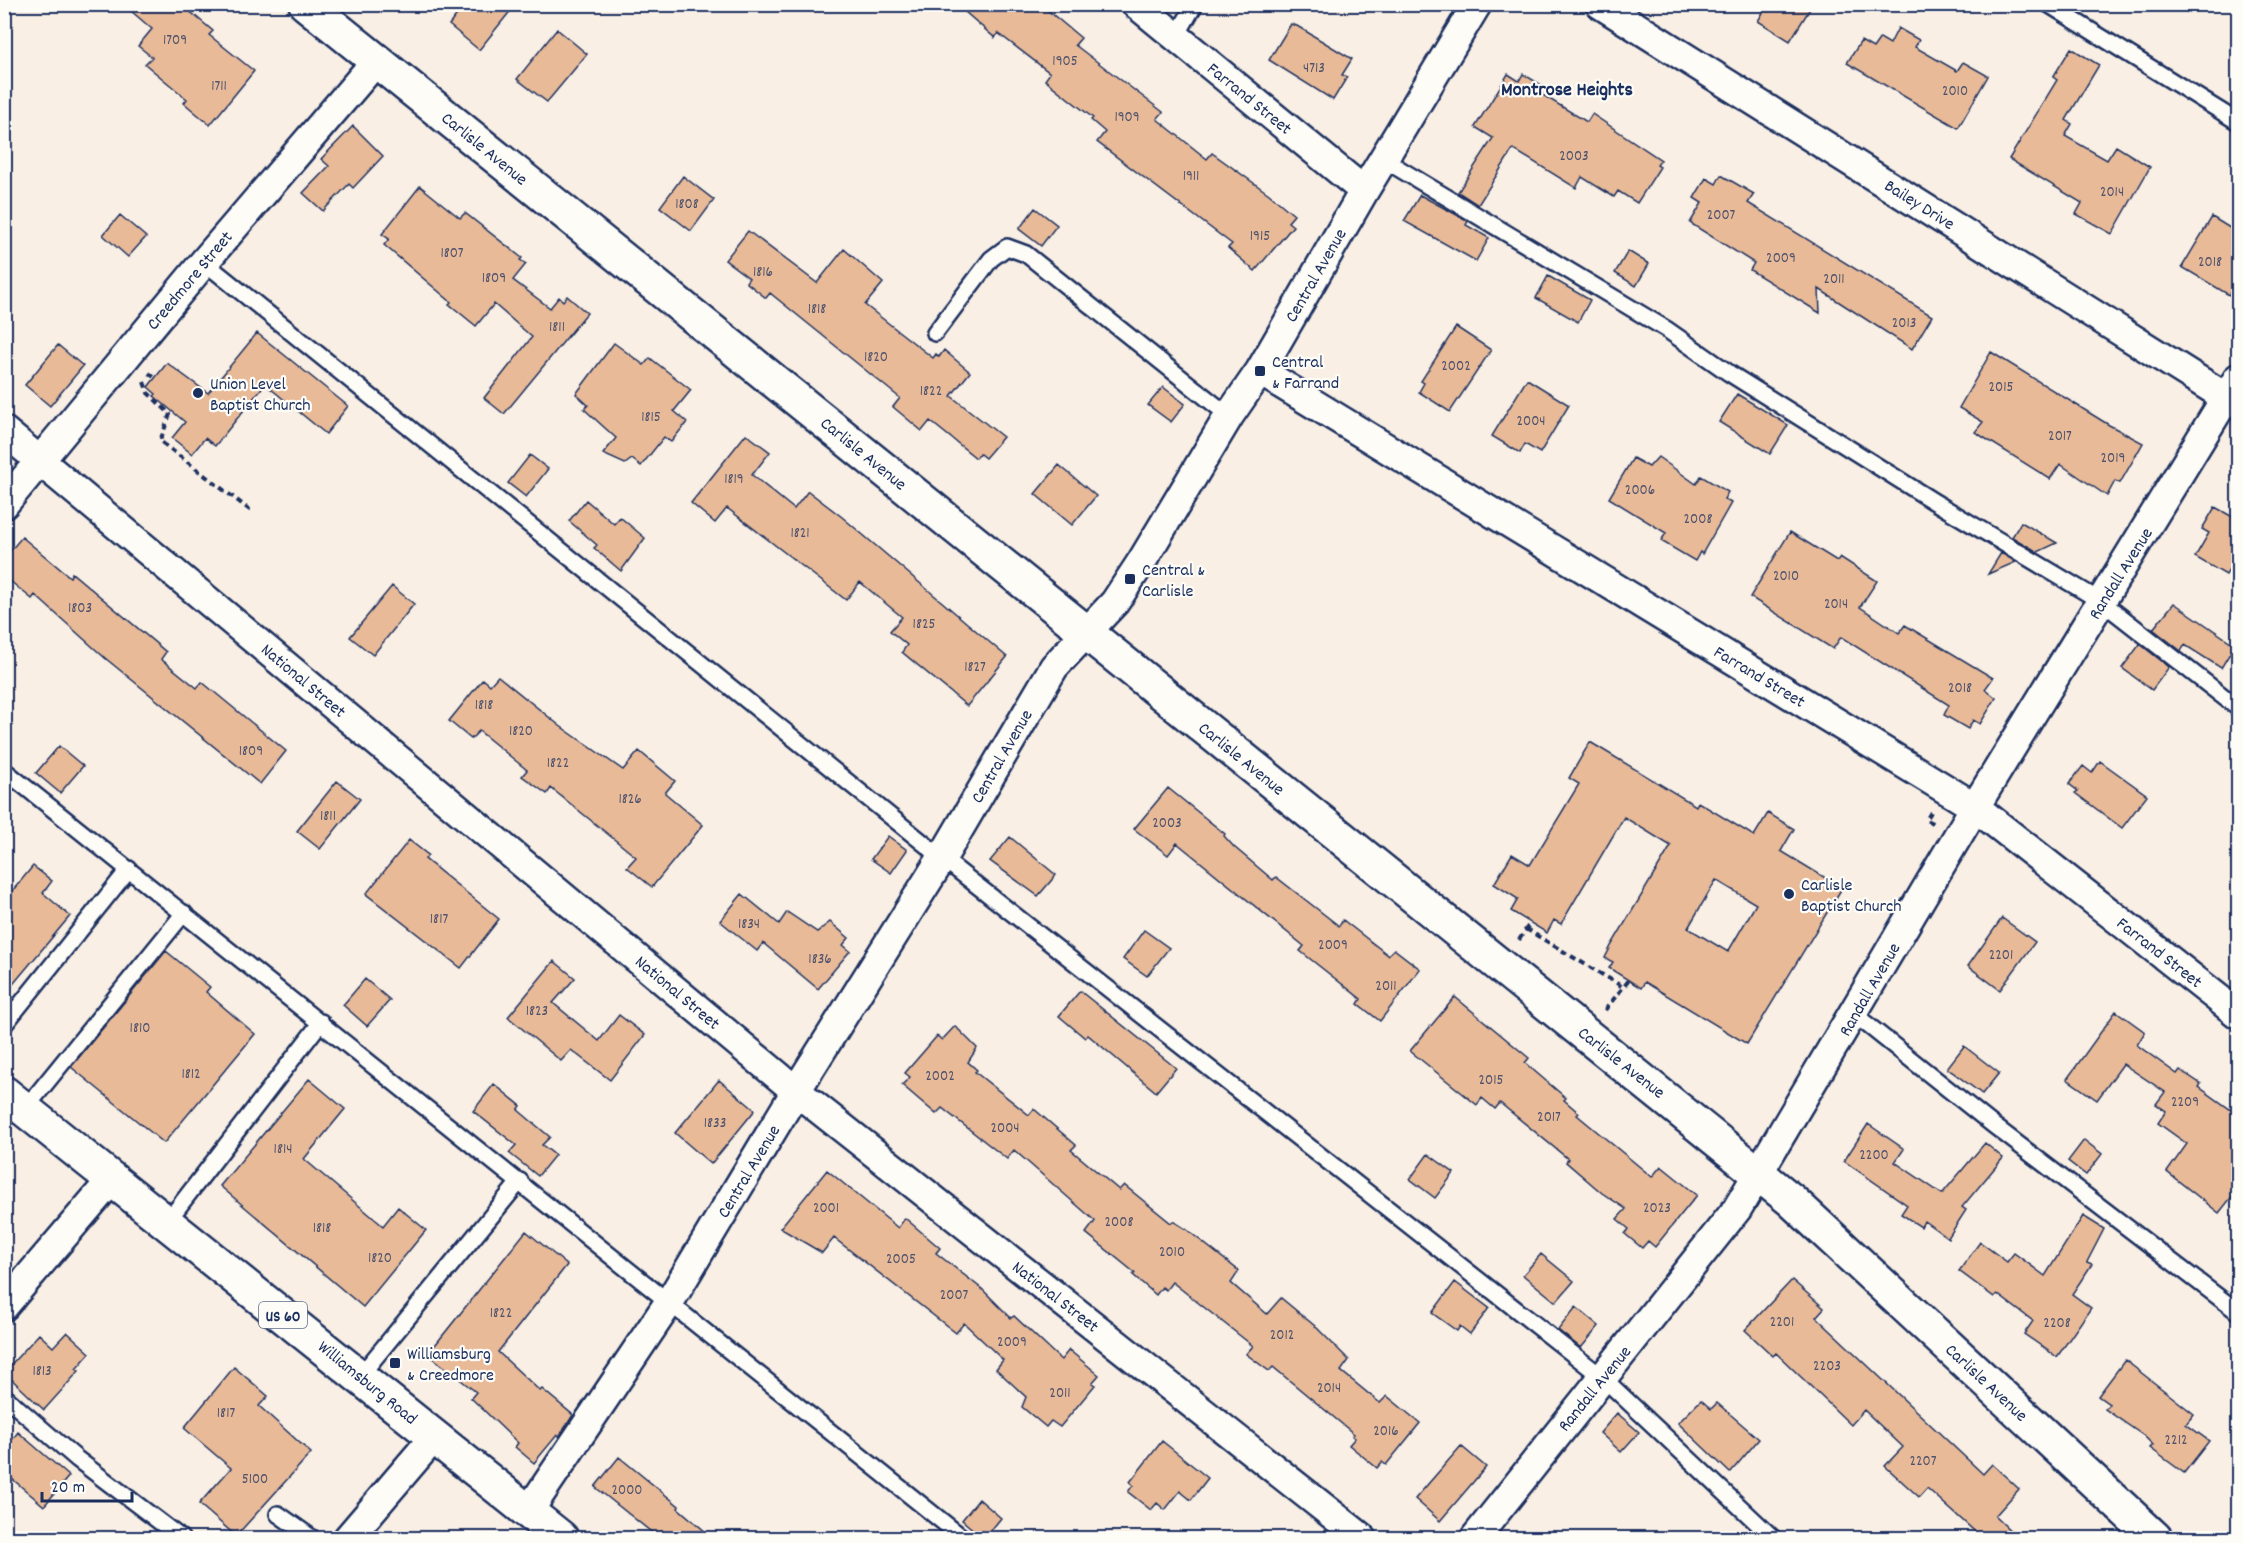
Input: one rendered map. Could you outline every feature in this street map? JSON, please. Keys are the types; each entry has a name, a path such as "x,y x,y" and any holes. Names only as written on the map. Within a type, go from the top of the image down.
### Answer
{"street":[{"name":"Carlisle Avenue","path":"306,4 1760,1173 2155,1539"},
{"name":"Farrand Street","path":"1136,4 1364,191"},
{"name":"Central Avenue","path":"528,1512 670,1301 796,1091 942,858 1054,667 1114,602 1130,579 1229,416 1260,371 1383,159 1478,4"},
{"name":"Bailey Drive","path":"1600,4 2235,393"},
{"name":"Creedmore Street","path":"4,504 204,262 377,60"},
{"name":"Farrand Street","path":"1260,371 1975,807 2238,1014"},
{"name":"Randall Avenue","path":"1475,1539 1737,1209 1975,807 2235,393"},
{"name":"National Street","path":"4,431 796,1091 1362,1539"},
{"name":"Williamsburg Road","path":"15,1101 561,1539"},
{"path":"4,1306 112,1178"},
{"path":"348,1539 435,1436"}],"lane":[{"path":"1176,37 1195,4"},
{"path":"2048,4 2238,122"},
{"path":"1383,159 1666,329 1730,373 1923,495 2102,602 2238,708"},
{"path":"935,333 992,259 1007,247 1026,254 1229,416"},
{"path":"204,262 942,858 1602,1377 1773,1539"},
{"path":"4,770 670,1301 963,1539"},
{"path":"4,1025 129,869"},
{"path":"15,1101 184,913"},
{"path":"1854,1014 1993,1125 2238,1312"},
{"path":"167,1222 321,1022"},
{"path":"360,1376 520,1181"},
{"path":"4,1396 77,1459 181,1539"},
{"path":"278,1514 312,1539"}],"path":[{"path":"142,377 148,393 170,414 160,441 251,511"},
{"path":"1519,942 1530,923"},
{"path":"1526,929 1623,987"},
{"path":"1605,1011 1629,980"}],"building":[{"path":"123,4 181,4 213,31 209,35 254,71 210,125 184,103 187,99 145,64 152,57 138,46 152,29"},
{"path":"465,4 516,4 479,50 449,25"},
{"path":"956,4 1040,4 1081,38 1075,45 1163,112 1157,119 1207,159 1212,153 1269,194 1294,215 1288,222 1293,226 1255,271 1228,248 1232,244 1097,142 1105,132 1091,120 1093,118 1045,80 1050,73 998,33 995,38"},
{"path":"1768,4 1813,4 1790,41 1758,21"},
{"path":"1291,24 1352,59 1342,75 1347,77 1333,100 1269,60"},
{"path":"1898,28 1919,40 1915,47 1957,71 1963,62 1988,76 1958,128 1847,63 1861,41 1873,48 1880,38 1890,44"},
{"path":"557,29 587,54 547,102 517,79"},
{"path":"2071,48 2099,65 2066,120 2072,124 2065,136 2107,160 2116,146 2150,167 2112,234 2076,214 2082,203 2009,159 2057,80 2053,77"},
{"path":"1508,74 1519,81 1523,74 1545,87 1541,94 1587,122 1592,114 1661,160 1657,165 1660,167 1637,203 1618,191 1614,197 1582,177 1576,188 1513,149 1478,205 1458,192 1493,138 1475,127"},
{"path":"353,126 383,156 353,188 349,184 323,211 303,193 329,166 321,159"},
{"path":"1721,175 1754,194 1748,203 1932,316 1912,349 1819,289 1820,313 1750,270 1754,263 1690,223 1702,203 1694,198 1706,178 1716,184"},
{"path":"683,176 714,200 691,231 660,207"},
{"path":"420,186 460,218 465,213 522,258 520,260 526,264 513,280 550,308 559,297 563,301 567,296 587,313 504,414 484,398 532,337 494,304 476,326 384,245 389,239 382,234"},
{"path":"1420,195 1468,221 1466,225 1489,238 1476,261 1404,221"},
{"path":"1035,208 1057,225 1041,246 1019,229"},
{"path":"120,215 146,237 128,257 103,235"},
{"path":"2212,217 2238,233 2238,279 2229,295 2182,267"},
{"path":"748,231 817,283 844,249 883,283 865,305 933,358 936,354 939,357 944,350 970,372 951,396 1003,437 985,458 980,454 976,458 930,421 922,431 893,407 900,398 770,293 766,298 746,282 749,278 725,260"},
{"path":"1628,251 1649,264 1636,286 1615,273"},
{"path":"1548,276 1590,300 1578,322 1536,298"},
{"path":"1456,327 1491,350 1450,412 1419,392 1424,383 1421,381"},
{"name":"Union Level Baptist Church","path":"257,333 348,406 326,434 265,384 215,446 205,438 192,454 172,438 185,422 154,396 156,394 148,387 167,363 208,393"},
{"path":"614,343 644,365 650,358 691,390 674,411 687,422 671,442 664,437 641,466 632,459 625,464 603,454 616,438 584,409 588,405 576,394"},
{"path":"58,345 83,366 50,406 25,385"},
{"path":"1991,352 2109,425 2143,443 2120,483 2115,481 2107,496 2060,464 2050,479 1975,432 1983,422 1959,408"},
{"path":"1527,379 1569,405 1540,453 1525,444 1520,453 1492,436"},
{"path":"1163,387 1185,404 1171,422 1148,405"},
{"path":"1737,394 1788,425 1770,454 1719,422"},
{"path":"746,434 770,452 752,475 794,509 808,491 842,517 1007,657 967,706 902,652 907,645 890,631 902,617 860,582 846,600 727,508 715,523 691,503"},
{"path":"530,455 548,469 526,497 508,483"},
{"path":"1658,457 1696,484 1701,476 1728,492 1724,499 1731,503 1702,554 1700,552 1695,561 1661,541 1666,533 1609,498 1633,458 1649,467"},
{"path":"1059,465 1096,496 1072,525 1035,494"},
{"path":"586,500 614,524 620,517 645,538 621,571 594,548 597,545 569,521"},
{"path":"2215,507 2238,520 2238,553 2226,575 2195,557 2209,533 2202,529"},
{"path":"2021,522 2057,543 2038,552 2012,537"},
{"path":"1790,532 1837,561 1840,557 1877,581 1860,607 1899,633 1905,625 1993,678 1985,689 1996,698 1980,724 1973,720 1968,729 1944,715 1949,705 1841,637 1833,649 1750,597"},
{"path":"22,537 70,577 72,573 166,652 161,659 197,688 202,682 286,751 260,784 105,658 35,595 32,599 4,576 4,558"},
{"path":"2001,553 2016,562 1988,574"},
{"path":"392,586 414,604 373,655 350,637"},
{"path":"2174,603 2235,645 2221,668 2185,645 2181,651 2153,629"},
{"path":"2140,644 2169,667 2152,690 2122,668"},
{"path":"498,676 560,726 623,770 639,751 675,781 665,793 703,825 652,887 627,867 636,857 551,788 547,794 522,776 527,770 479,731 471,739 449,721 483,679 490,685"},
{"name":"Carlisle Baptist Church","path":"1590,742 1696,806 1698,802 1754,836 1768,813 1794,829 1781,851 1842,888 1747,1044 1645,982 1641,988 1609,968 1613,962 1605,958 1611,946 1671,846 1624,817 1561,924 1554,920 1547,933 1511,911 1518,899 1494,884 1512,854 1530,865 1579,784 1569,778","holes":["1716,880 1756,904 1728,952 1688,928"]},
{"path":"59,746 83,766 60,793 36,773"},
{"path":"2100,761 2147,795 2122,828 2075,793 2078,791 2069,784 2083,766 2092,773"},
{"path":"337,781 360,799 320,849 297,831"},
{"path":"1168,788 1225,834 1224,836 1234,847 1273,880 1276,877 1339,926 1343,920 1388,955 1394,949 1420,969 1380,1021 1358,1004 1361,999 1300,951 1304,946 1177,843 1168,855 1134,829"},
{"path":"888,836 907,850 891,873 871,859"},
{"path":"1010,837 1056,875 1038,896 990,861"},
{"path":"409,840 428,855 425,859 499,919 461,968 366,894"},
{"path":"33,866 52,881 43,893 70,916 4,995 4,901"},
{"path":"742,894 779,924 787,912 817,932 830,922 849,938 843,945 850,951 818,989 763,943 757,951 720,921"},
{"path":"2002,918 2035,942 2000,990 1968,966"},
{"path":"1144,930 1169,948 1147,976 1123,959"},
{"path":"166,951 210,987 206,992 255,1034 164,1143 71,1067"},
{"path":"554,961 575,978 553,1003 599,1041 619,1015 645,1035 610,1080 571,1050 561,1061 508,1017"},
{"path":"365,979 390,1000 367,1026 343,1005"},
{"path":"1080,991 1176,1068 1156,1092 1088,1035 1085,1038 1059,1016"},
{"path":"1455,997 1529,1058 1525,1063 1566,1098 1564,1100 1579,1113 1577,1115 1652,1177 1661,1166 1697,1195 1655,1247 1648,1241 1642,1248 1625,1234 1629,1229 1617,1219 1626,1209 1602,1193 1566,1162 1568,1159 1500,1103 1495,1109 1482,1098 1477,1105 1410,1051"},
{"path":"2116,1011 2145,1032 2137,1045 2177,1074 2180,1070 2201,1084 2199,1087 2238,1115 2238,1189 2219,1213 2167,1172 2187,1144 2158,1123 2166,1111 2156,1104 2165,1092 2123,1064 2097,1100 2067,1079"},
{"path":"955,1026 977,1048 968,1062 977,1070 975,1072 1029,1115 1034,1109 1076,1145 1071,1150 1119,1190 1124,1185 1171,1223 1173,1221 1186,1229 1239,1271 1231,1283 1267,1314 1281,1298 1315,1326 1349,1360 1341,1371 1380,1403 1387,1396 1420,1423 1386,1465 1382,1462 1377,1468 1349,1445 1355,1438 1352,1436 1354,1434 1273,1367 1269,1371 1246,1354 1253,1346 1172,1282 1166,1290 1162,1287 1156,1295 1133,1275 1135,1273 1086,1233 1095,1221 1014,1150 1007,1159 942,1108 936,1114 902,1085 910,1077 905,1073 937,1036 942,1040"},
{"path":"1964,1046 1999,1073 1982,1094 1947,1068"},
{"path":"309,1079 345,1109 304,1159 383,1226 398,1207 426,1230 363,1307 220,1186"},
{"path":"719,1080 755,1110 711,1164 675,1133"},
{"path":"494,1084 521,1106 518,1110 550,1137 542,1145 555,1155 538,1176 509,1153 516,1145 473,1111"},
{"path":"1868,1124 1904,1149 1895,1162 1942,1194 1985,1143 2003,1158 1962,1207 1966,1210 1948,1238 1924,1221 1921,1227 1901,1214 1907,1205 1844,1161"},
{"path":"2084,1140 2102,1154 2086,1175 2068,1161"},
{"path":"1428,1154 1454,1173 1435,1198 1410,1179"},
{"path":"827,1170 898,1228 905,1218 940,1248 936,1253 982,1289 1011,1318 1014,1316 1061,1360 1069,1350 1099,1375 1092,1383 1095,1385 1060,1427 1051,1421 1046,1427 1022,1407 1026,1397 996,1369 1003,1360 964,1323 956,1333 834,1238 822,1253 780,1228"},
{"path":"2083,1216 2104,1229 2087,1262 2092,1264 2072,1294 2091,1308 2057,1357 2024,1334 2033,1321 1997,1294 1994,1297 1959,1271 1980,1242 2007,1262 2014,1253 2045,1276"},
{"path":"526,1231 567,1265 498,1352 540,1391 542,1389 573,1415 559,1437 557,1435 534,1463 515,1447 518,1443 471,1398 476,1392 428,1354"},
{"path":"1541,1254 1574,1281 1556,1302 1523,1275"},
{"path":"1792,1280 1824,1308 1816,1317 1983,1474 1992,1464 2019,1489 1995,1516 2019,1539 1983,1539 1927,1488 1919,1497 1885,1466 1903,1447 1864,1410 1851,1425 1776,1353 1773,1356 1745,1330"},
{"path":"1455,1282 1489,1308 1470,1334 1460,1326 1457,1331 1432,1313"},
{"path":"1576,1307 1599,1326 1581,1348 1558,1330"},
{"path":"67,1332 90,1353 76,1369 79,1371 44,1410 4,1372 39,1334 53,1347"},
{"path":"2125,1360 2194,1414 2186,1424 2209,1441 2184,1473 2150,1448 2153,1445 2144,1436 2105,1409 2109,1404 2098,1396"},
{"path":"234,1367 268,1396 259,1406 311,1453 236,1536 199,1504 231,1468 184,1428"},
{"path":"1701,1400 1711,1409 1717,1403 1759,1439 1730,1473 1678,1423"},
{"path":"1617,1413 1639,1432 1621,1452 1600,1433"},
{"path":"18,1432 69,1476 44,1506 4,1472 4,1450"},
{"path":"1162,1441 1208,1478 1191,1500 1180,1491 1165,1510 1157,1503 1151,1510 1128,1492 1133,1485 1130,1482"},
{"path":"1461,1446 1486,1467 1440,1521 1415,1499"},
{"path":"619,1457 679,1506 678,1508 714,1539 660,1539 595,1487"},
{"path":"979,1499 1001,1518 984,1539 962,1520"}],"place":[{"name":"Central & Farrand","path":"1260,371"},
{"name":"Union Level Baptist Church","path":"198,393"},
{"name":"Central & Carlisle","path":"1130,579"},
{"name":"Carlisle Baptist Church","path":"1789,894"},
{"name":"Williamsburg & Creedmore","path":"395,1363"}],"district":[{"name":"Montrose Heights","path":"1567,88"}]}
